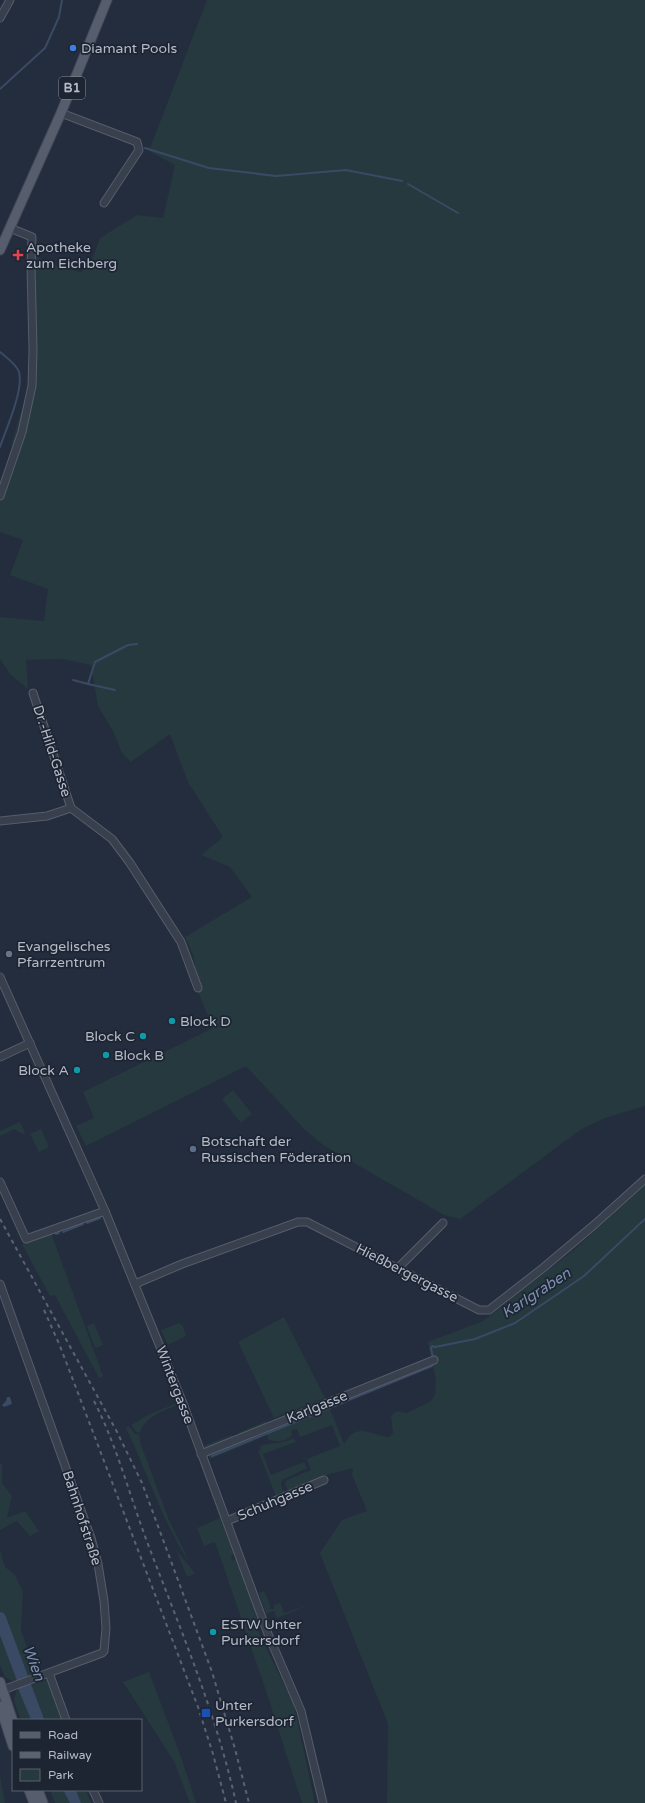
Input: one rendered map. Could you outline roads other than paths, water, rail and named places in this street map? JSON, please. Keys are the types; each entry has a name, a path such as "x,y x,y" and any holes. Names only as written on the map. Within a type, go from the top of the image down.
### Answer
{"main road":[{"name":"B1","path":"0,250 62,113 107,0"},
{"path":"1,1688 12,1719"},
{"path":"0,1706 12,1743"},
{"path":"29,1791 34,1803"},
{"path":"38,1791 43,1803"}],"street":[{"path":"0,18 10,0"},
{"path":"62,113 137,142 139,150 104,203"},
{"path":"0,496 22,432 32,386 33,350 30,266 32,237 10,228"},
{"name":"Dr.-Hild-Gasse","path":"0,821 47,816 71,808 33,693"},
{"path":"71,808 112,839 130,864 181,942 198,988"},
{"name":"Wintergasse","path":"0,977 105,1211 136,1284 184,1406 268,1634 301,1711 323,1803"},
{"path":"0,1058 30,1043"},
{"name":"Hießbergergasse","path":"136,1284 182,1264 298,1222 307,1222 479,1310 489,1310 583,1235 645,1179"},
{"path":"0,1182 26,1239 105,1211"},
{"path":"398,1268 443,1223"},
{"name":"Bahnhofstraße","path":"0,1284 91,1538 98,1564 104,1601 106,1628 104,1651 98,1655 14,1686 1,1688"},
{"name":"Karlgasse","path":"201,1454 434,1360"},
{"name":"Schuhgasse","path":"226,1522 324,1480"},
{"path":"49,1673 66,1719"},
{"path":"93,1791 99,1803"}],"water":[{"path":"7,1397 10,1397 12,1404 4,1407 2,1405 6,1401"},
{"path":"27,1682 43,1719 31,1719 17,1686"},
{"path":"64,1791 76,1791 81,1803 70,1803"}],"waterway":[{"path":"0,89 45,48 59,17 62,0"},
{"path":"145,148 209,168 276,176 346,170 402,181"},
{"path":"408,184 458,213"},
{"path":"0,352 16,367 19,372 20,380 17,399 0,447"},
{"path":"73,680 88,684 95,662 128,645 137,644"},
{"path":"88,684 115,690"},
{"path":"87,1223 100,1218"},
{"name":"Karlgraben","path":"433,1358 432,1346 435,1347 475,1339 515,1323 584,1276 645,1219"},
{"path":"63,1232 83,1224"},
{"name":"Karlgraben","path":"212,1456 432,1366 433,1363"},
{"name":"Wien","path":"0,1618 38,1719"}],"railway":[{"path":"0,1219 117,1432 142,1483 212,1672 235,1749 249,1803"},
{"path":"44,1310 60,1346 198,1707 213,1754 226,1803"},
{"path":"94,1401 116,1451 146,1539 196,1670 228,1769 236,1803"}],"place":[{"name":"Diamant Pools","path":"73,48"},
{"name":"Apotheke zum Eichberg","path":"18,255"},
{"name":"Evangelisches Pfarrzentrum","path":"9,954"},
{"name":"Block D","path":"172,1021"},
{"name":"Block C","path":"143,1036"},
{"name":"Block B","path":"106,1055"},
{"name":"Block A","path":"77,1070"},
{"name":"Botschaft der Russischen Föderation","path":"193,1149"},
{"name":"ESTW Unter Purkersdorf","path":"213,1632"},
{"name":"Unter Purkersdorf","path":"206,1713"}]}
